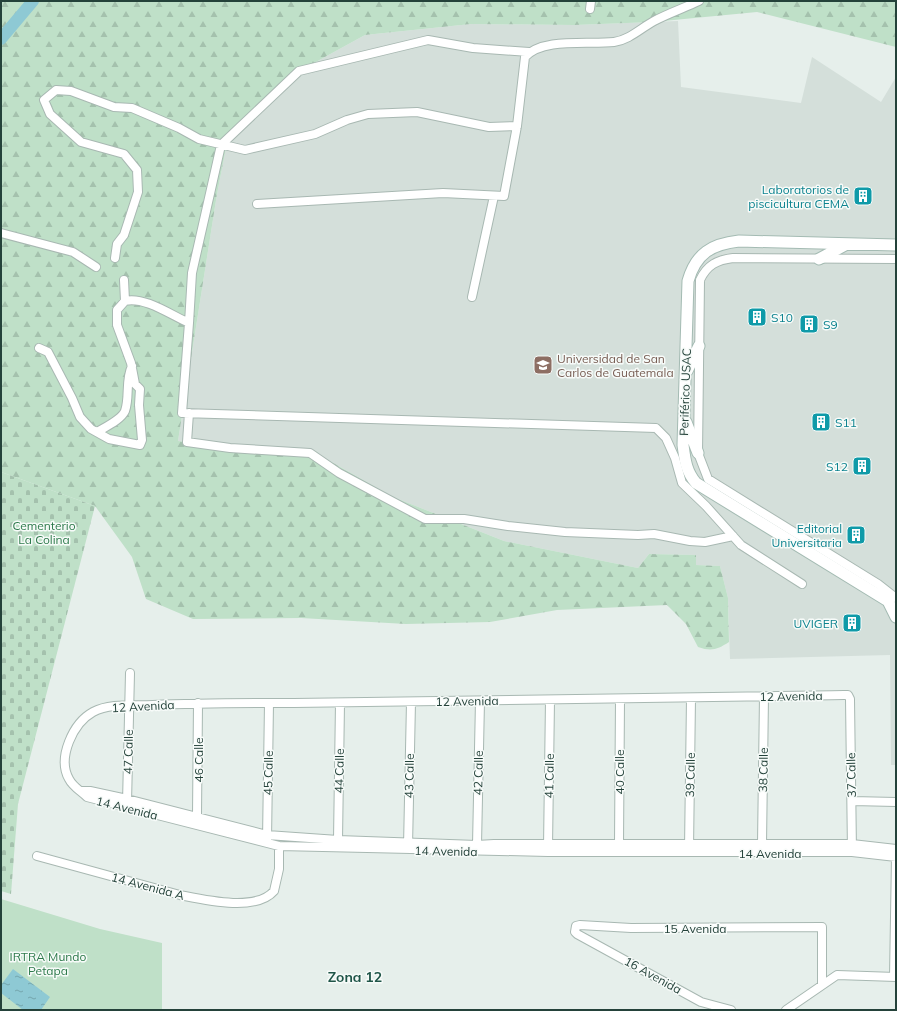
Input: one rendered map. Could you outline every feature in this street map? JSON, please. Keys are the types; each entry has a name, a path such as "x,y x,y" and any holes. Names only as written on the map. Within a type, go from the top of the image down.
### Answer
{"street":[{"path":"257,204 444,193 504,196 517,126 525,57 529,52 544,45 615,42 636,33 653,22 699,1"},
{"path":"529,52 473,48 428,40 299,71 221,145 192,273 182,413 656,428 666,438 675,458 682,483 741,545 802,584"},
{"path":"115,258 117,244 124,235 138,192 137,170 124,154 81,142 50,114 44,100 56,90 71,91 114,106 132,108 179,128 199,139 245,150 315,134 347,120 368,114 417,112 489,127 517,126"},
{"path":"472,297 494,196"},
{"path":"1,232 73,252 96,267"},
{"name":"Periférico USAC","path":"896,245 739,241 717,245 709,249 696,262 688,280 683,445 685,466 689,475 696,483 888,601 896,617"},
{"path":"819,259 848,244"},
{"name":"Periférico USAC","path":"896,259 732,258 713,264 700,280 698,453 708,479 872,580 896,598"},
{"path":"124,280 125,301"},
{"path":"39,348 48,352 72,398 80,417 97,432 109,439 140,445 142,440 139,405 140,389 135,384 132,366 117,325 117,310 125,301 132,299 145,302 189,323"},
{"path":"685,375 699,346"},
{"path":"97,432 125,411 129,372 132,366"},
{"path":"189,413 187,442 230,448 310,453 339,472 425,519 464,519 508,526 565,532 638,535 654,534 690,541 705,542 733,536"},
{"path":"684,416 698,453"},
{"name":"47 Calle","path":"127,803 130,673"},
{"name":"12 Avenida","path":"81,791 70,781 66,766 70,741 77,726 84,718 104,708 198,704 620,700 764,696 848,695 850,698"},
{"name":"38 Calle","path":"762,844 764,696"},
{"name":"39 Calle","path":"689,849 691,698"},
{"name":"37 Calle","path":"850,698 852,848"},
{"name":"41 Calle","path":"548,852 550,700"},
{"name":"40 Calle","path":"619,845 620,700"},
{"name":"42 Calle","path":"477,845 480,701"},
{"name":"43 Calle","path":"408,846 411,702"},
{"name":"45 Calle","path":"267,839 269,703"},
{"name":"44 Calle","path":"338,840 340,703"},
{"name":"46 Calle","path":"197,816 198,704"},
{"name":"14 Avenida","path":"81,791 87,797 197,816 267,839 279,846 548,844 619,845 689,849 762,844 896,849"},
{"path":"852,801 896,802"},
{"name":"14 Avenida","path":"127,803 267,839 338,840 408,846 548,852 852,848 896,857"},
{"name":"14 Avenida A","path":"37,856 180,895 224,901 247,902 261,900 271,894 277,886 279,846"},
{"path":"786,1010 822,985 840,975 895,977 896,857"},
{"name":"15 Avenida","path":"577,934 575,929 580,925 631,928 822,927 822,985"},
{"name":"16 Avenida","path":"577,934 701,1002 731,1010"}],"shaded area":[{"name":"Universidad de San Carlos de Guatemala","path":"678,21 681,87 801,103 812,57 881,102 896,77 896,765 891,765 890,655 730,659 728,598 720,566 696,565 696,555 649,554 638,568 504,541 393,497 328,460 178,441 217,194 228,138 283,80 365,35 471,24 574,25"}],"green space":[{"path":"1,1 896,1 896,47 757,12 653,22 574,25 471,24 365,35 283,80 228,138 217,194 178,441 328,460 393,497 504,541 638,568 649,554 696,555 696,565 720,566 728,598 729,642 715,649 698,647 686,624 667,605 557,610 490,622 406,624 301,618 193,619 146,599 132,557 95,506 1,472"},
{"name":"Cementerio La Colina","path":"1,472 95,506 18,804 11,894 1,891"},
{"name":"IRTRA Mundo Petapa","path":"1,899 100,929 162,943 162,1010 1,1010"}],"water":[{"path":"13,969 50,997 41,1010 23,1010 1,993 1,985"}],"waterway":[{"path":"1,39 33,1"}],"place":[{"name":"Laboratorios de piscicultura CEMA","path":"863,196"},
{"name":"S10","path":"757,317"},
{"name":"S9","path":"809,324"},
{"name":"Universidad de San Carlos de Guatemala","path":"543,365"},
{"name":"S11","path":"821,422"},
{"name":"S12","path":"862,466"},
{"name":"Editorial Universitaria","path":"856,535"},
{"name":"UVIGER","path":"852,623"}],"district":[{"name":"Zona 12","path":"355,977"}]}
